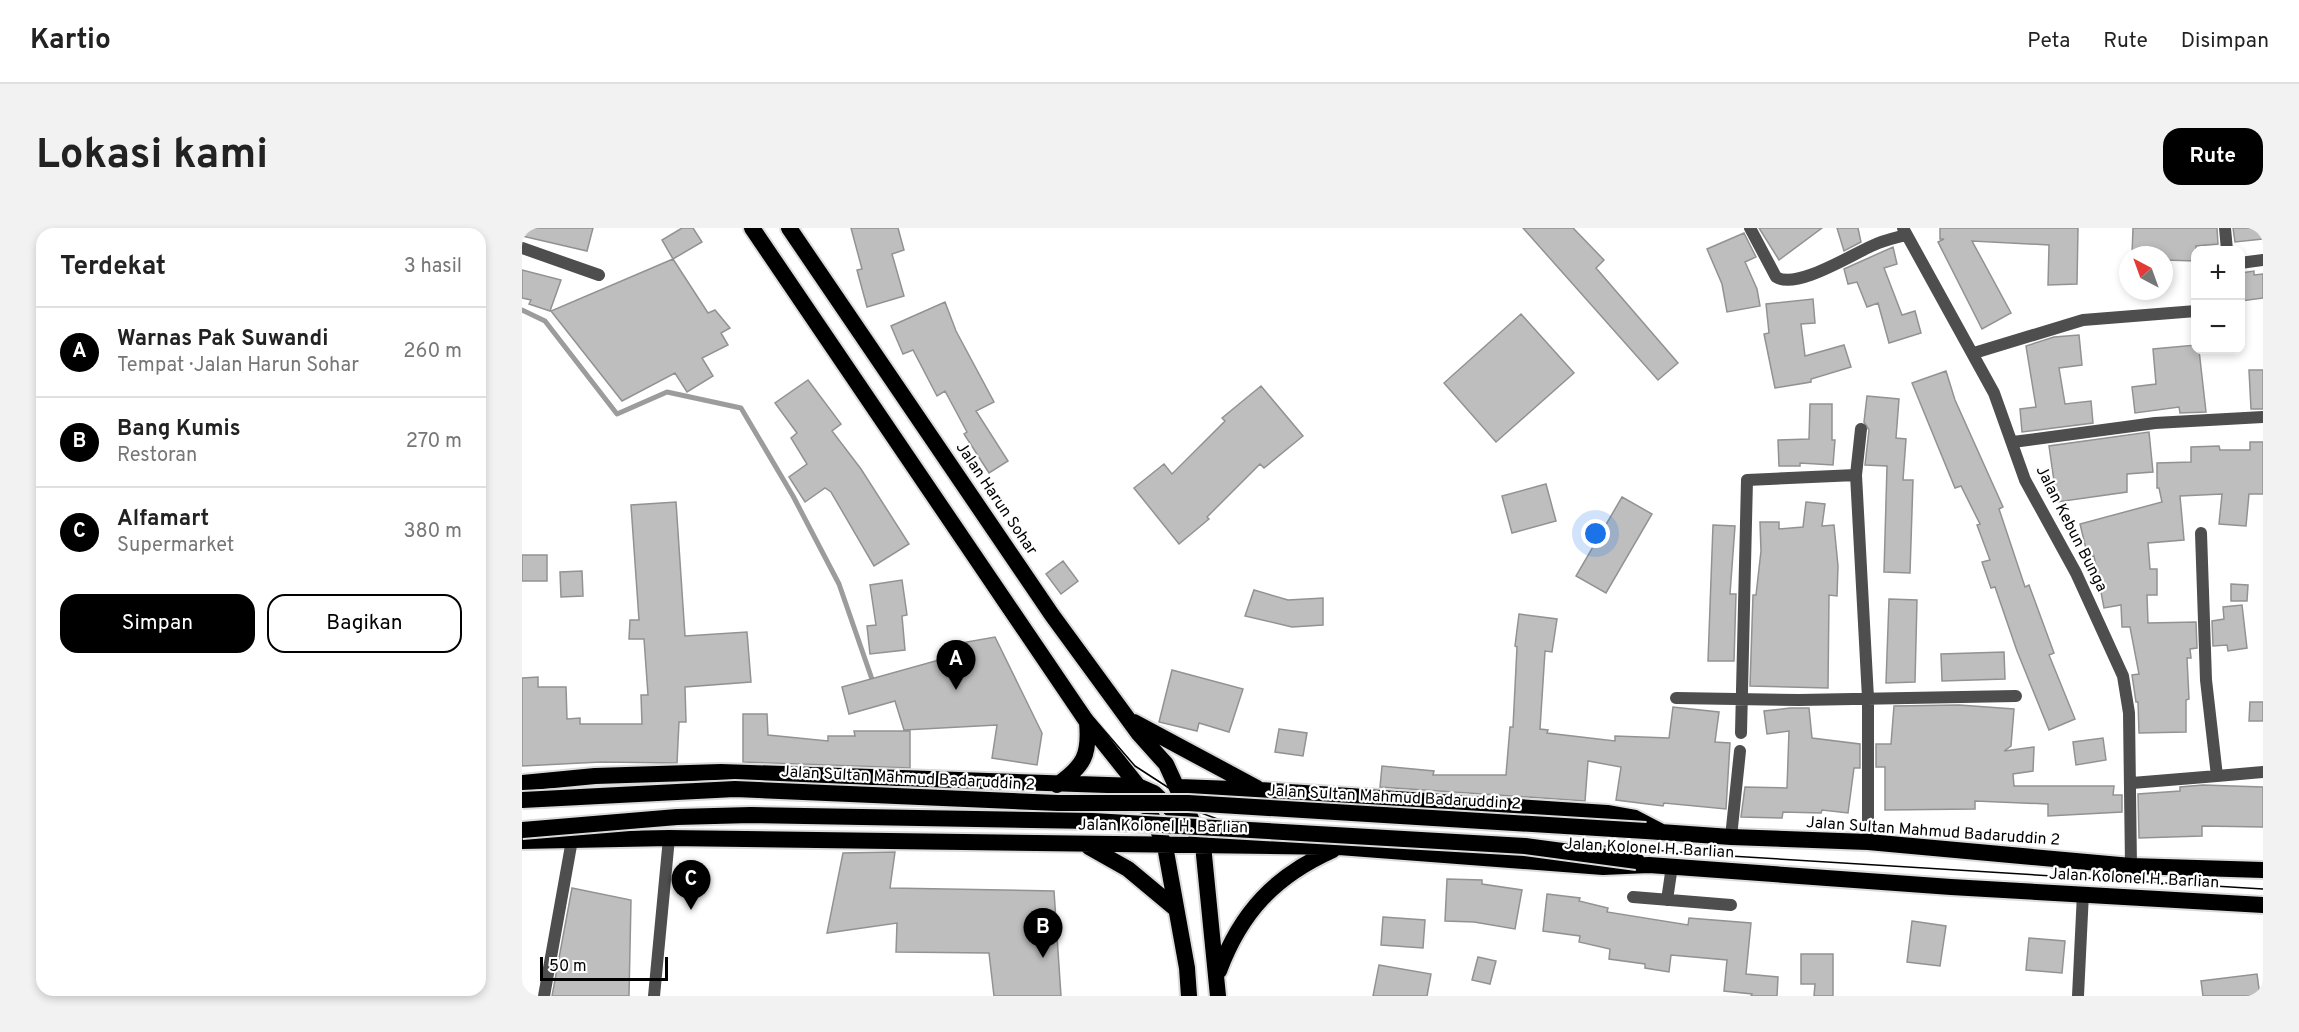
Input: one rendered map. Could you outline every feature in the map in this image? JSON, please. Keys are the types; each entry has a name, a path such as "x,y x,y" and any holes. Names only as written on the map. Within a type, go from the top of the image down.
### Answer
{"highway":[{"path":"752,228 1087,722 1138,786 1165,846"},
{"name":"Jalan Harun Sohar","path":"789,228 1052,615 1128,719 1166,764 1179,787 1203,845 1218,996"},
{"path":"1128,719 1260,790 1246,802 1244,813 1244,824 1257,846"},
{"path":"1057,785 1083,760 1089,745 1087,722"},
{"path":"522,783 595,776 721,772 1138,786 1154,793 1193,830 1203,845"},
{"path":"1030,784 1043,811 1043,823 1033,843"},
{"path":"1179,787 1168,806 1164,820 1165,846 1187,968 1189,996"},
{"name":"Jalan Kolonel H. Barlian","path":"1179,787 1260,790 1607,813 1635,818 1654,831"},
{"name":"Jalan Sultan Mahmud Badaruddin 2","path":"522,800 735,789 1058,803 1188,803 1731,837 1868,842 2131,866 2263,870"},
{"path":"522,830 665,818 751,815 1093,821 1525,846 1643,863"},
{"name":"Jalan Kolonel H. Barlian","path":"522,841 669,838 1339,847 1603,867 1643,863 1951,887 2263,905"},
{"path":"1086,845 1128,870 1176,909"},
{"path":"1217,976 1230,942 1263,895 1299,868 1339,847"}],"street":[{"path":"1750,228 1776,277 1782,280 1792,280 1827,268 1904,231"},
{"path":"2225,228 2227,246"},
{"name":"Jalan Kebun Bunga","path":"1904,231 1994,393 2028,486 2076,573 2123,676 2129,713 2132,783 2131,866"},
{"path":"522,248 599,275"},
{"path":"2245,262 2263,260"},
{"path":"1974,354 2083,320 2191,311"},
{"path":"2013,442 2155,423 2263,417"},
{"path":"1861,429 1856,475 1868,698 1868,842"},
{"path":"1741,733 1747,480 1856,475"},
{"path":"2201,532 2206,680 2217,776"},
{"path":"1676,698 2016,696"},
{"path":"1731,837 1740,751"},
{"path":"2132,783 2263,772"},
{"path":"654,996 669,838"},
{"path":"544,996 572,840"},
{"path":"1667,900 1672,866"},
{"path":"2078,996 2084,893"},
{"path":"1633,897 1731,904"}],"building":[{"path":"522,228 593,228 587,251 522,236"},
{"path":"682,228 693,228 702,242 673,259 662,240"},
{"path":"851,228 898,228 904,250 892,254 904,296 867,307 857,270 862,269"},
{"path":"1523,228 1573,228 1604,260 1596,268 1678,363 1658,380"},
{"path":"1759,228 1822,228 1779,260"},
{"path":"1837,228 1858,228 1861,242 1844,251"},
{"path":"1940,228 2078,228 2077,284 2048,285 2049,245 1972,241 2011,313 1982,329 1938,242 1944,239 1940,239"},
{"path":"2133,228 2217,228 2218,244 2191,246 2191,261 2173,260 2173,246 2132,246"},
{"path":"2233,228 2263,228 2263,239 2235,242"},
{"path":"1744,233 1756,257 1745,262 1757,289 1760,306 1727,312 1722,284 1707,249"},
{"path":"1893,247 1897,264 1884,268 1902,315 1915,311 1921,333 1889,343 1878,303 1867,307 1857,282 1848,284 1844,269"},
{"path":"673,259 708,313 715,310 730,328 721,333 728,345 702,358 713,376 687,392 675,373 622,401 551,311"},
{"path":"522,270 561,280 550,311 529,304 531,300 522,298"},
{"path":"2254,271 2254,275 2263,274 2263,298 2245,300 2245,272"},
{"path":"1813,299 1815,323 1801,324 1805,356 1844,345 1851,367 1811,379 1811,382 1775,388 1764,334 1769,333 1766,304"},
{"path":"945,302 956,331 994,402 976,411 1008,461 989,473 964,434 967,432 945,391 937,396 913,350 903,354 891,326"},
{"path":"1521,314 1574,373 1496,442 1444,383"},
{"path":"2079,335 2082,365 2059,368 2065,404 2091,401 2093,423 2022,432 2020,409 2036,407 2026,346 2054,337"},
{"path":"2191,345 2191,354 2199,354 2206,412 2180,413 2179,407 2135,413 2132,387 2156,384 2153,349"},
{"path":"2249,370 2263,370 2263,409 2251,409"},
{"path":"1946,371 1955,400 2003,507 1999,509 2025,587 2029,585 2054,653 2049,655 2075,719 2049,730 2017,651 1995,587 1991,588 1982,562 1990,560 1977,525 1980,524 1961,486 1955,488 1912,383"},
{"path":"808,380 841,424 832,431 861,469 909,544 874,566 831,492 825,488 805,502 789,477 807,464 791,438 797,433 775,403"},
{"path":"1261,386 1303,436 1264,468 1260,464 1207,517 1209,519 1179,544 1134,488 1164,464 1172,474 1225,421 1222,418"},
{"path":"1867,396 1899,399 1896,438 1906,439 1903,480 1913,480 1910,573 1884,572 1887,466 1865,465 1869,430 1864,422"},
{"path":"1810,404 1832,404 1832,440 1835,440 1833,465 1800,463 1800,466 1779,466 1778,440 1809,439"},
{"path":"2149,432 2153,472 2127,474 2127,492 2057,502 2049,446"},
{"path":"2250,442 2263,442 2263,494 2249,494 2246,526 2219,524 2222,494 2180,496 2184,540 2148,543 2150,569 2157,569 2157,595 2147,595 2148,623 2196,622 2197,648 2190,649 2191,658 2187,658 2189,699 2186,700 2186,732 2139,733 2138,702 2136,702 2132,675 2139,674 2130,627 2122,627 2121,605 2104,608 2094,556 2088,557 2080,524 2162,502 2159,488 2157,488 2157,463 2191,462 2191,447 2219,446 2220,450 2250,450"},
{"path":"1546,484 1556,521 1512,533 1502,496"},
{"path":"1622,497 1652,514 1606,593 1576,576"},
{"path":"676,502 685,636 747,632 751,682 685,687 686,722 679,722 677,763 601,762 522,766 522,678 538,677 538,687 566,687 567,719 580,718 580,724 642,724 641,695 648,695 644,639 629,639 630,620 639,620 631,505"},
{"path":"1806,502 1825,504 1822,526 1834,525 1838,566 1837,596 1829,595 1828,688 1750,686 1753,595 1756,595 1761,551 1760,522 1779,522 1779,529 1803,527"},
{"path":"1713,525 1735,526 1730,594 1736,594 1734,661 1708,661"},
{"path":"522,555 547,555 547,581 522,581"},
{"path":"1063,561 1078,581 1061,594 1046,574"},
{"path":"582,571 583,596 561,597 560,572"},
{"path":"902,580 907,615 902,616 905,650 870,654 867,626 876,625 870,585"},
{"path":"2231,584 2248,585 2247,601 2231,601"},
{"path":"1254,590 1288,600 1323,598 1323,625 1292,627 1245,616"},
{"path":"1889,599 1917,600 1915,682 1886,683"},
{"path":"2242,605 2247,648 2228,651 2227,645 2213,646 2212,621 2224,619 2223,607"},
{"path":"1519,614 1557,619 1552,652 1545,651 1540,729 1548,730 1547,733 1615,741 1615,736 1669,738 1673,707 1719,712 1715,742 1730,743 1726,809 1664,803 1663,806 1616,800 1621,767 1588,761 1585,801 1380,787 1382,766 1434,771 1433,775 1506,775 1510,727 1513,727 1517,647 1515,646"},
{"path":"995,637 1042,733 1037,765 992,758 997,725 904,730 895,701 849,714 842,687 957,655 955,644"},
{"path":"2004,652 2005,679 1942,681 1941,654"},
{"path":"1172,670 1243,689 1229,732 1199,723 1197,731 1159,722"},
{"path":"2250,702 2263,702 2263,721 2249,721"},
{"path":"1959,705 2014,709 2011,746 2004,751 2034,747 2033,771 2013,774 2014,786 2114,786 2113,795 2122,795 2122,812 2048,816 2048,804 1975,801 1975,809 1885,810 1885,767 1876,767 1876,744 1891,744 1894,706"},
{"path":"1809,708 1812,738 1860,744 1860,768 1854,768 1848,813 1822,810 1821,813 1783,812 1782,818 1741,817 1745,787 1787,788 1789,731 1767,734 1764,711"},
{"path":"743,714 767,714 768,735 828,741 828,736 855,736 854,731 910,731 910,768 743,762"},
{"path":"1279,729 1307,733 1303,756 1275,752"},
{"path":"2103,738 2106,760 2076,765 2073,742"},
{"path":"2203,785 2263,787 2263,827 2202,826 2202,836 2139,838 2138,794 2180,791 2180,787"},
{"path":"895,852 890,888 1054,891 1061,996 994,996 989,953 896,952 897,923 827,933 843,853"},
{"path":"1447,879 1482,880 1482,884 1522,890 1515,929 1474,922 1445,921"},
{"path":"572,888 631,900 629,996 552,996"},
{"path":"1547,894 1580,898 1579,901 1608,908 1607,912 1688,925 1689,918 1751,923 1746,974 1778,977 1777,996 1751,996 1752,994 1724,991 1727,960 1671,955 1669,972 1645,968 1645,964 1609,959 1610,949 1579,942 1580,936 1543,931"},
{"path":"1383,917 1425,920 1423,948 1381,945"},
{"path":"1912,921 1946,926 1940,966 1907,962"},
{"path":"2029,938 2065,941 2062,973 2026,970"},
{"path":"1801,954 1833,954 1833,996 1814,996 1815,984 1801,984"},
{"path":"1478,957 1496,961 1490,984 1472,980"},
{"path":"1379,965 1431,974 1427,996 1373,996"},
{"path":"2257,974 2260,996 2203,996 2201,981"}],"waterway":[{"path":"522,310 545,321 617,414 667,392 741,408 793,496 839,584 874,685"}],"tram line":[{"path":"748,228 1002,609 1081,721 1125,771 1167,800 1220,820 1251,825 1421,832 1730,856 2263,889"},
{"path":"760,228 1012,604 1090,714 1135,766 1172,790 1221,811 1332,819"}],"place":[{"name":"Warnas Pak Suwandi","path":"956,690"},
{"name":"Alfamart","path":"691,910"},
{"name":"Bang Kumis","path":"1043,958"}]}
